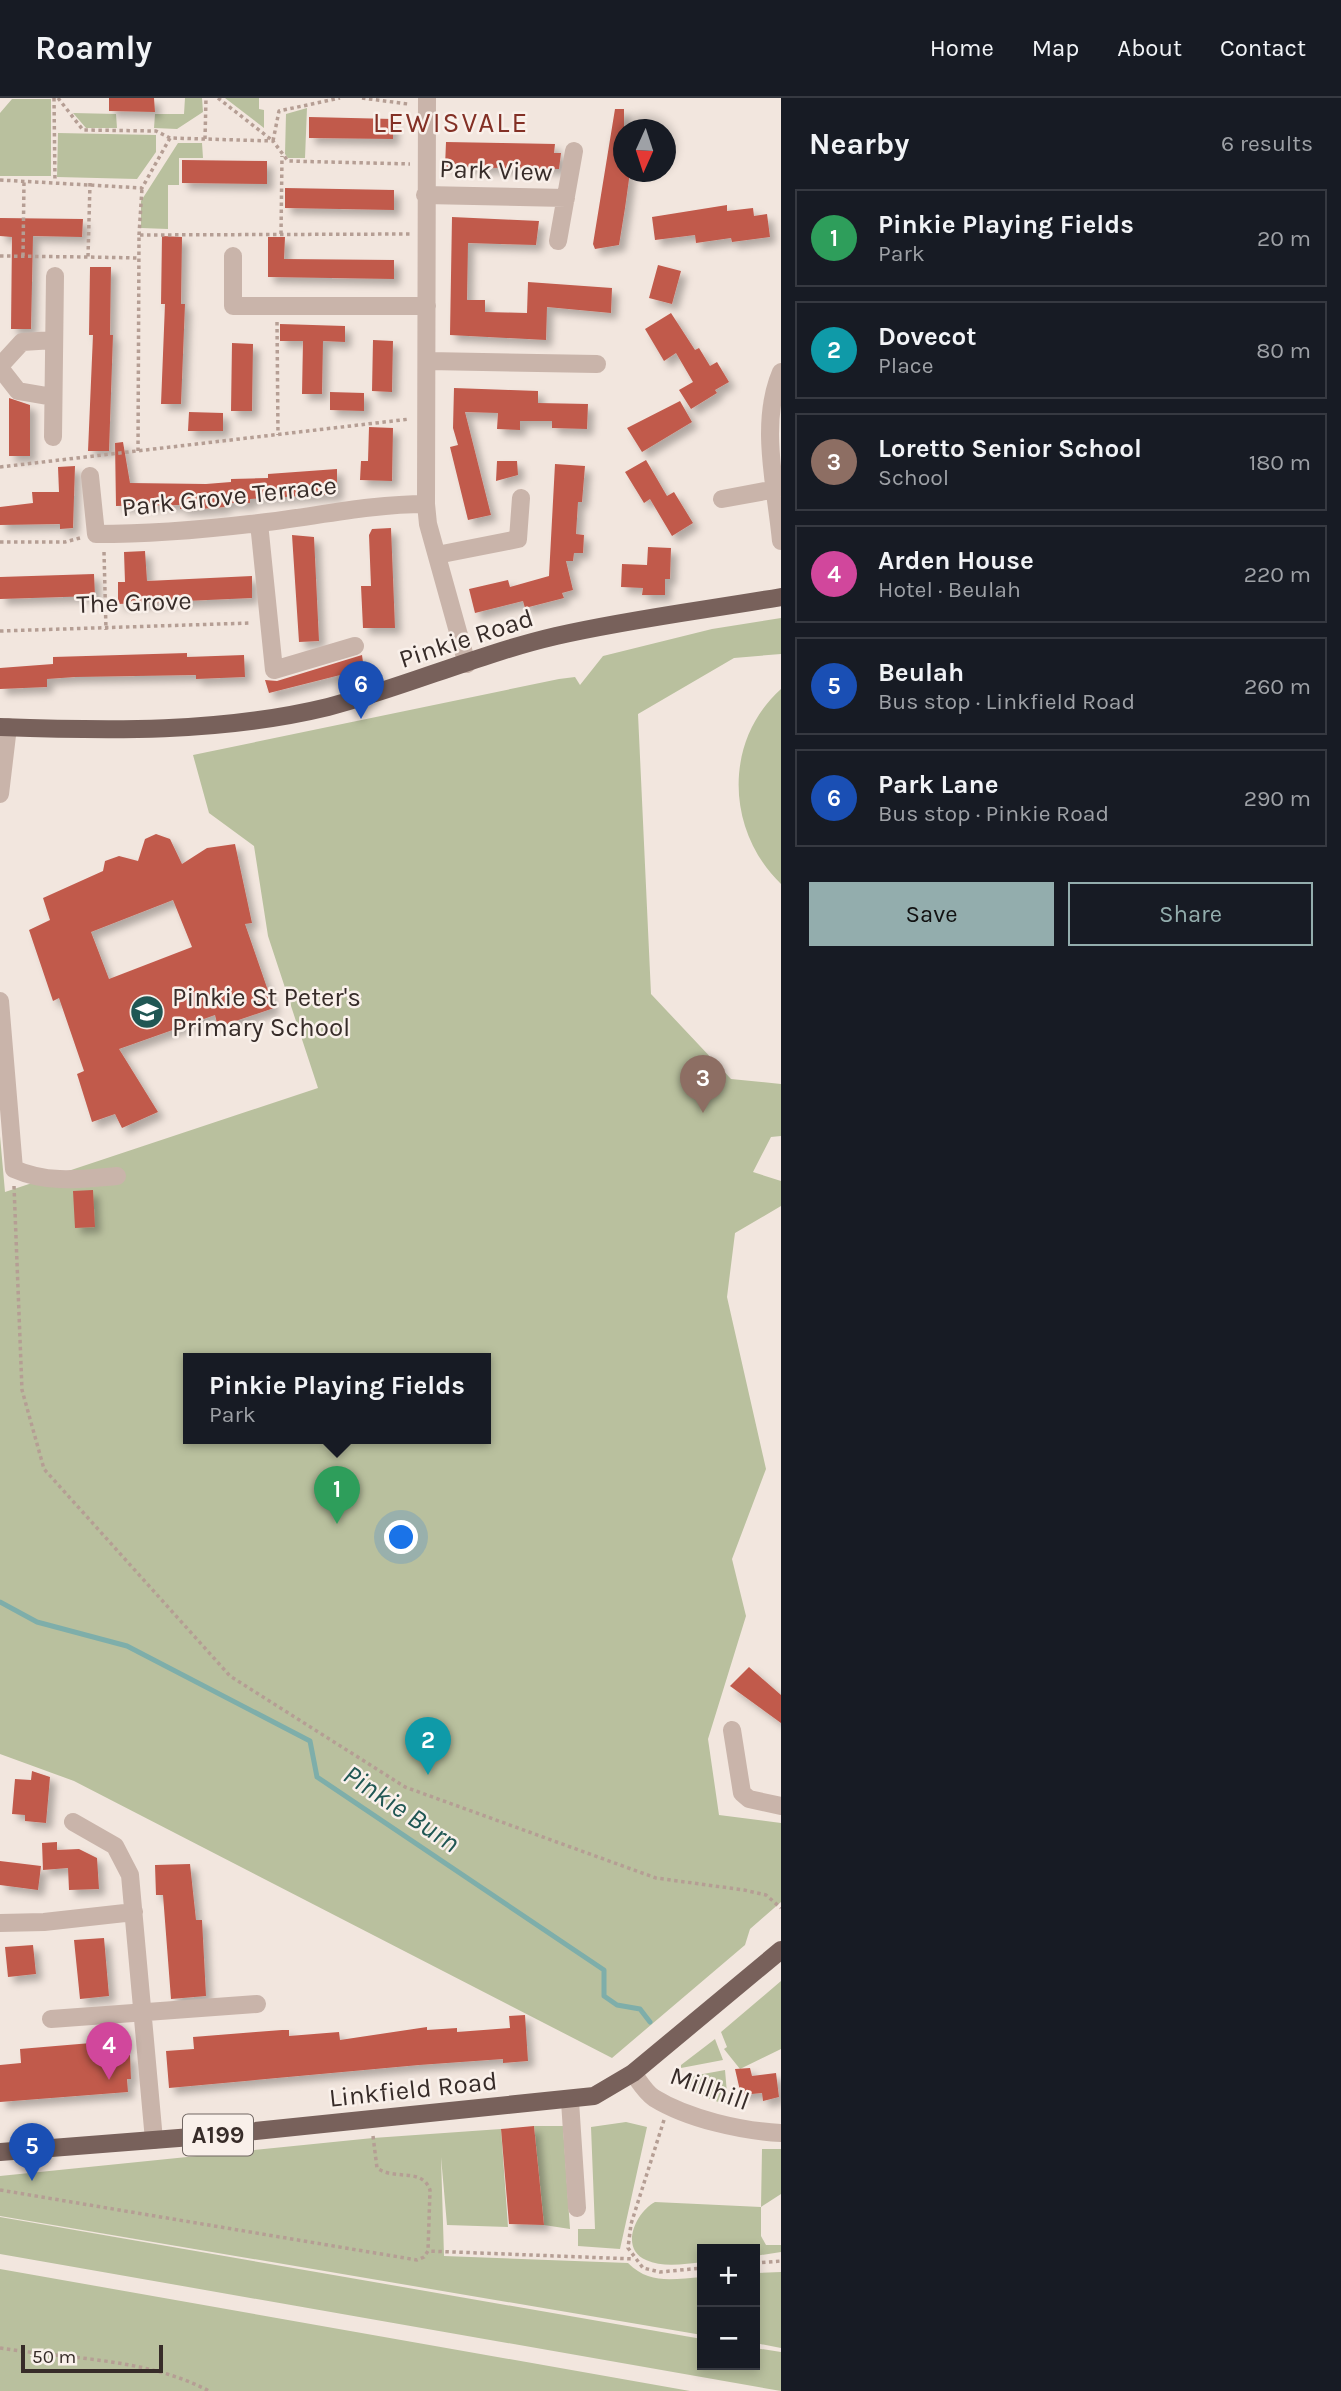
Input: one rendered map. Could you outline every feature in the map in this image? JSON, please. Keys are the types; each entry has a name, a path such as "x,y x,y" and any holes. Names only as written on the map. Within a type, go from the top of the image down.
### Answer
{"main road":[{"name":"Pinkie Road","path":"4,727 113,731 225,723 325,708 555,636 781,597"},
{"name":"Linkfield Road","path":"0,2152 570,2101 594,2096 633,2073 781,1950"}],"street":[{"path":"427,102 426,504 467,664"},
{"name":"Park View","path":"558,241 574,151"},
{"name":"Park View","path":"425,195 566,198"},
{"path":"233,256 233,306 427,306"},
{"path":"53,437 55,276"},
{"path":"53,397 18,391 0,367 22,342 54,340"},
{"path":"428,360 597,364"},
{"path":"781,372 774,390 770,419 781,541"},
{"name":"Park Grove Terrace","path":"90,476 99,534 149,534 426,504"},
{"path":"722,499 776,489"},
{"path":"437,555 519,539 521,498"},
{"path":"259,523 274,670 355,646"},
{"path":"0,794 4,727"},
{"path":"0,1001 4,1102 14,1169 32,1177 62,1181 117,1176"},
{"path":"732,1730 742,1793 749,1799 781,1806"},
{"path":"74,1822 115,1846 130,1875 153,2140"},
{"path":"0,1923 44,1922 134,1912"},
{"path":"51,2020 257,2004"},
{"name":"Millhill","path":"633,2073 653,2097 668,2104 735,2128 781,2133"},
{"path":"570,2101 577,2208"}],"path":[{"path":"56,98 83,130 156,131 170,138 273,141"},
{"path":"55,182 56,98"},
{"path":"205,139 206,98"},
{"path":"218,98 273,141 288,161 426,165"},
{"path":"273,141 279,111 340,98"},
{"path":"362,98 427,102"},
{"path":"139,235 142,188 170,138"},
{"path":"281,234 282,156"},
{"path":"0,180 142,188"},
{"path":"23,256 24,181"},
{"path":"88,257 90,183"},
{"path":"0,256 139,258"},
{"path":"277,306 278,435"},
{"path":"0,467 403,418 426,419"},
{"path":"0,542 65,542 99,534 106,630"},
{"name":"The Grove","path":"0,631 106,630 270,622"},
{"path":"14,1169 22,1390 44,1469 230,1676 405,1787 656,1878 766,1895 781,1908"},
{"path":"661,2130 628,2236 628,2248 643,2268 660,2272 697,2268"},
{"path":"0,2190 417,2260 424,2257 428,2251 430,2190 427,2181 418,2176 385,2174 377,2168 373,2138"},
{"path":"428,2251 634,2259"},
{"path":"760,2263 781,2261"},
{"path":"0,2348 118,2364 196,2384 209,2391"}],"green space":[{"path":"185,98 202,98 203,112 177,129 154,128 155,114 184,114"},
{"path":"225,98 259,98 259,109 264,110 264,128"},
{"path":"12,99 51,99 51,176 0,176 0,113"},
{"path":"307,108 305,158 288,158 285,154 286,114"},
{"path":"73,113 116,114 117,128 86,128"},
{"path":"58,133 156,135 156,152 137,179 57,177"},
{"path":"178,143 202,143 203,158 179,158 179,185 168,185 168,229 141,228 141,201"},
{"path":"781,618 781,654 734,658 638,714 651,994 731,1079 781,1084 781,1136 771,1137 753,1172 781,1181 781,1206 735,1233 727,1297 766,1469 732,1559 746,1616 708,1739 719,1815 781,1823 781,1902 750,1929 745,1945 612,2058 74,1781 0,1754 0,1136 5,1192 318,1088 268,936 254,846 209,813 193,755 559,679 575,677 580,685 603,656 712,629"},
{"path":"781,689 781,884 763,863 750,838 742,813 739,786 741,760 749,734 762,710"},
{"path":"781,1981 781,2049 740,2069 724,2049 727,2047 721,2032"},
{"path":"715,2039 723,2060 681,2068 681,2065"},
{"path":"725,2070 728,2105 689,2089 681,2078"},
{"path":"626,2122 647,2127 620,2249 578,2246 578,2229 595,2229 591,2127"},
{"path":"534,2126 563,2126 570,2229 544,2225"},
{"path":"501,2129 508,2227 447,2225 441,2157 444,2256 628,2263 653,2278 697,2277 697,2334 0,2216 0,2176 373,2138"},
{"path":"762,2149 781,2149 781,2194 761,2207"},
{"path":"655,2202 761,2207 761,2236 766,2245 781,2245 781,2252 760,2255 760,2244 697,2244 697,2262 667,2265 646,2260 633,2247 633,2230 642,2214"},
{"path":"0,2217 697,2338 697,2370 760,2370 760,2349 781,2352 781,2391 0,2254"},
{"path":"0,2269 690,2391 0,2391"},
{"path":"781,2272 781,2348 760,2344 760,2273"}],"building":[{"path":"109,98 154,98 155,112 109,111"},
{"path":"615,109 624,109 624,119 613,119"},
{"path":"309,117 393,119 393,139 309,138"},
{"path":"613,121 613,182 629,182 619,245 595,249 593,244"},
{"path":"446,142 555,144 554,153 561,153 559,169 445,167"},
{"path":"182,160 267,161 267,184 182,183"},
{"path":"285,188 394,190 394,210 285,208"},
{"path":"727,205 727,211 753,208 754,216 767,214 770,237 732,242 731,238 696,243 695,235 655,240 652,217"},
{"path":"452,217 539,221 536,245 468,243 467,300 485,300 485,312 527,313 528,282 612,288 611,313 547,307 546,340 450,335"},
{"path":"0,218 83,219 82,237 33,236 31,329 11,329 12,237 0,236"},
{"path":"162,236 182,237 181,304 185,304 181,404 161,404 165,304 161,304"},
{"path":"268,237 285,237 284,259 394,260 394,279 268,277"},
{"path":"658,265 681,271 672,304 649,298"},
{"path":"90,267 111,267 110,335 113,335 109,451 88,451 93,335 89,335"},
{"path":"671,313 695,350 699,348 710,366 717,362 729,382 691,409 679,390 693,382 676,353 664,361 645,329"},
{"path":"280,324 345,326 345,342 323,341 322,394 302,394 303,341 280,341"},
{"path":"373,340 393,341 392,392 372,391"},
{"path":"232,343 253,344 252,411 231,411"},
{"path":"454,388 538,391 538,403 588,404 587,429 552,428 552,421 520,421 520,430 497,429 498,413 465,412 491,515 468,520 450,447 458,445 453,428"},
{"path":"330,392 364,393 364,411 330,410"},
{"path":"9,398 30,405 30,456 9,456"},
{"path":"680,401 692,422 642,452 627,428"},
{"path":"189,412 223,413 223,431 188,431"},
{"path":"369,427 393,428 392,481 360,480 361,461 368,461"},
{"path":"123,442 130,483 206,484 231,482 231,479 268,478 268,474 337,469 337,494 250,499 250,503 225,503 225,507 199,509 180,509 180,505 116,506 115,443"},
{"path":"646,460 667,496 674,492 693,523 672,536 650,499 644,503 625,472"},
{"path":"497,461 517,461 518,475 496,481"},
{"path":"555,464 585,466 582,502 578,502 576,534 584,535 583,553 574,553 573,561 566,561 573,590 562,593 564,598 525,608 523,601 475,613 469,589 508,580 510,587 549,576"},
{"path":"75,466 73,528 60,529 60,524 0,525 0,507 33,503 32,492 59,492 58,467"},
{"path":"391,528 395,628 363,628 361,586 371,586 369,535 372,529"},
{"path":"292,535 314,537 319,641 299,642"},
{"path":"648,547 671,548 670,579 665,579 665,595 642,595 643,588 621,587 622,564 647,565"},
{"path":"145,551 147,581 252,576 252,598 118,604 118,582 125,582 124,552"},
{"path":"94,574 95,596 0,599 0,577"},
{"path":"187,653 187,657 244,655 245,677 75,677 47,679 47,687 0,689 0,668 53,664 53,657"},
{"path":"362,655 364,669 269,693 265,680 277,681"},
{"path":"156,834 170,839 182,864 207,848 235,844 252,923 245,924 274,1008 218,1027 215,1015 119,1049 158,1112 122,1128 115,1114 92,1122 77,1074 84,1071 59,998 53,1001 29,930 50,920 43,898 103,871 105,861 119,856 138,861 145,839","holes":["173,900 192,947 109,979 91,932"]},
{"path":"93,1190 95,1227 75,1228 73,1191"},
{"path":"749,1667 781,1695 781,1723 730,1686"},
{"path":"32,1771 50,1777 46,1823 25,1821 25,1815 12,1814 15,1779 31,1780"},
{"path":"57,1842 57,1850 79,1849 97,1858 99,1889 69,1890 68,1868 43,1870 42,1843"},
{"path":"0,1861 41,1866 38,1890 0,1885"},
{"path":"190,1864 196,1920 202,1920 206,1996 171,1999 163,1895 156,1895 155,1865"},
{"path":"104,1938 109,1996 80,1999 74,1940"},
{"path":"33,1945 36,1974 8,1977 5,1947"},
{"path":"525,2015 528,2061 503,2063 503,2059 419,2065 169,2088 166,2051 194,2049 193,2037 289,2030 289,2036 339,2032 340,2040 427,2027 427,2030 457,2028 457,2032 510,2028 509,2016"},
{"path":"103,2042 104,2057 130,2055 131,2079 127,2079 128,2092 0,2102 0,2065 21,2063 20,2049"},
{"path":"750,2068 752,2076 776,2073 779,2097 763,2101 762,2093 741,2095 735,2069"},
{"path":"534,2126 544,2225 509,2224 501,2129"}],"waterway":[{"name":"Pinkie Burn","path":"0,1602 37,1622 127,1646 310,1741 317,1777 604,1970 604,1996 617,2005 640,2009 650,2022"}],"place":[{"name":"Park Lane","path":"361,719"},
{"name":"Pinkie St Peter's Primary School","path":"147,1012"},
{"name":"Loretto Senior School","path":"703,1113"},
{"name":"Pinkie Playing Fields","path":"337,1524"},
{"name":"Dovecot","path":"428,1775"},
{"name":"Arden House","path":"109,2080"},
{"name":"Beulah","path":"32,2181"}],"district":[{"name":"LEWISVALE","path":"451,122"}]}
